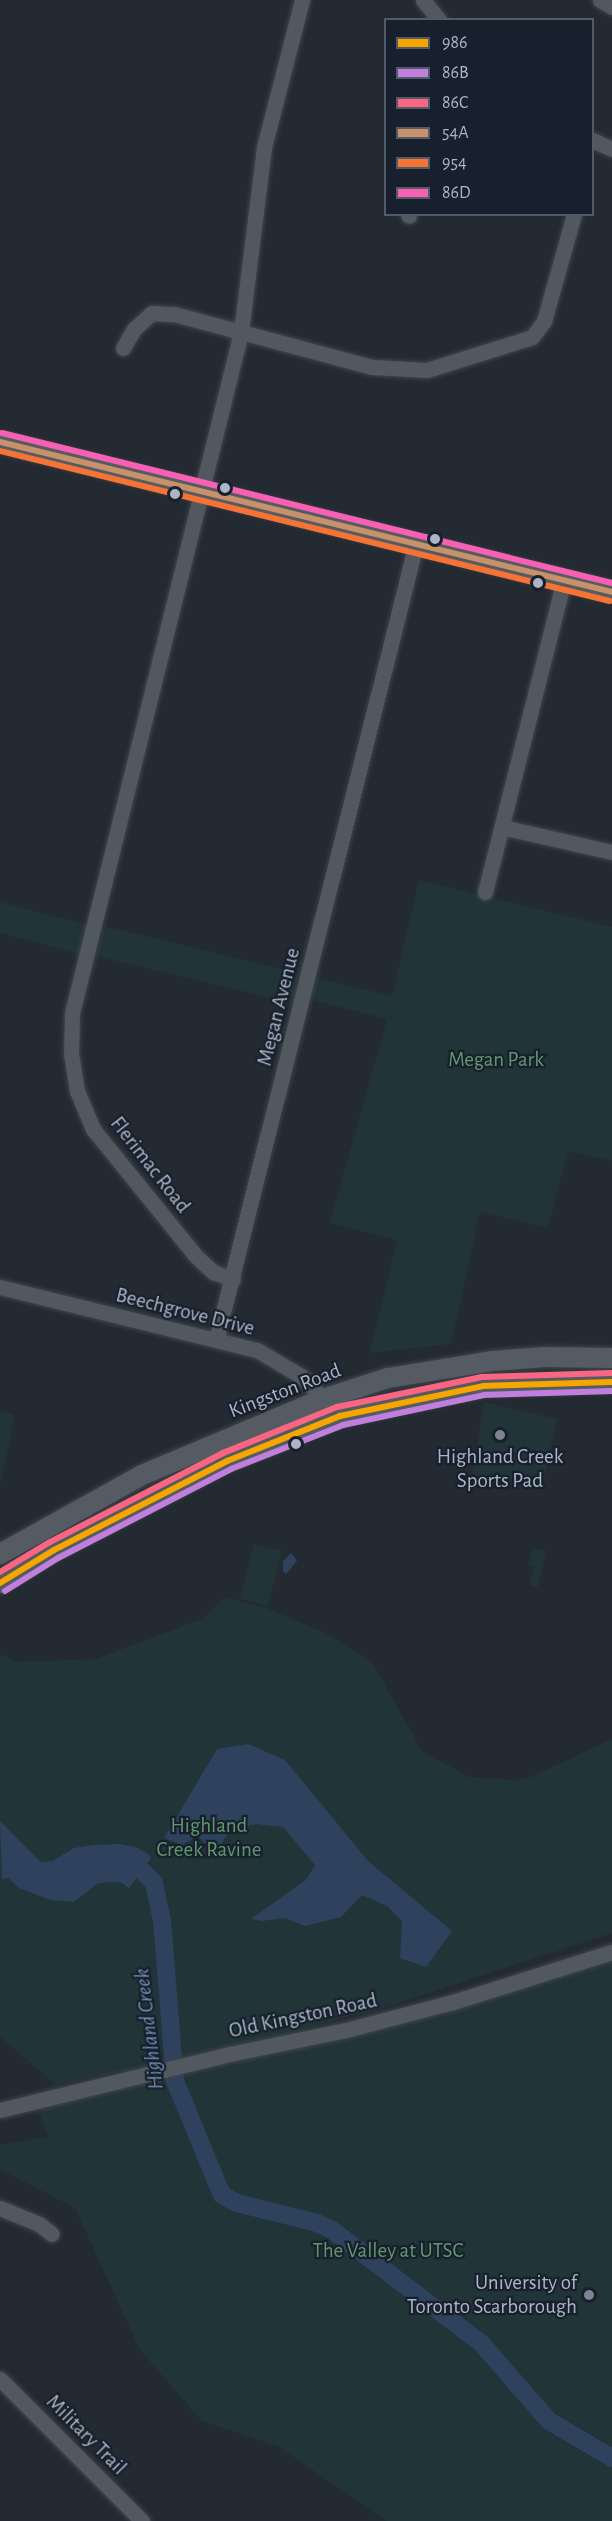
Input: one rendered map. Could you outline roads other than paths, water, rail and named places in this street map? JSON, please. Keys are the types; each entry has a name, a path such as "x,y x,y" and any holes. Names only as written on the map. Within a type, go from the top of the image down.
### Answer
{"main road":[{"path":"0,442 612,592"},
{"name":"Kingston Road","path":"0,1554 142,1475 323,1399 388,1378 492,1361 545,1357 612,1358"},
{"name":"Kingston Road","path":"0,1583 54,1550 227,1461 340,1416 483,1386 612,1382"}],"street":[{"name":"Flerimac Road","path":"233,1279 213,1272 195,1255 93,1129 77,1091 71,1055 72,1013 241,332 264,147 302,0"},
{"path":"423,0 437,18"},
{"path":"600,0 612,7"},
{"path":"594,143 612,149"},
{"path":"123,348 134,329 152,313 174,314 372,367 427,370 532,337 544,321 573,216"},
{"name":"Megan Avenue","path":"216,1340 416,544"},
{"path":"485,892 564,579"},
{"path":"502,826 612,852"},
{"name":"Beechgrove Drive","path":"0,1287 256,1350 301,1376 340,1416"},
{"name":"Old Kingston Road","path":"0,2110 225,2055 346,2030 432,2008 612,1952"},
{"path":"0,2208 39,2224 52,2234"},
{"name":"Military Trail","path":"0,2379 142,2521"}],"water":[{"path":"291,1553 297,1561 286,1574 283,1571 283,1561"},
{"path":"248,1744 285,1760 368,1861 452,1931 426,1967 400,1958 402,1921 387,1906 362,1895 341,1917 305,1926 285,1918 262,1921 251,1919 306,1880 315,1865 283,1827 256,1824 229,1832 214,1854 198,1836 182,1845 164,1838 217,1749"},
{"path":"0,1821 41,1862 52,1861 74,1848 119,1844 135,1847 147,1853 151,1858 129,1888 120,1882 107,1882 97,1884 74,1902 50,1900 19,1888 9,1878 2,1879"}],"waterway":[{"name":"Highland Creek","path":"121,1860 137,1866 154,1883 162,1920 175,2081 222,2195 237,2203 317,2223 332,2230 482,2344 549,2421 612,2458"}],"place":[{"name":"Highland Creek Sports Pad","path":"500,1435"},
{"name":"University of Toronto Scarborough","path":"589,2295"}],"park label":[{"name":"Megan Park","path":"496,1060"},
{"name":"Highland Creek Ravine","path":"209,1838"},
{"name":"The Valley at UTSC","path":"388,2251"}]}
